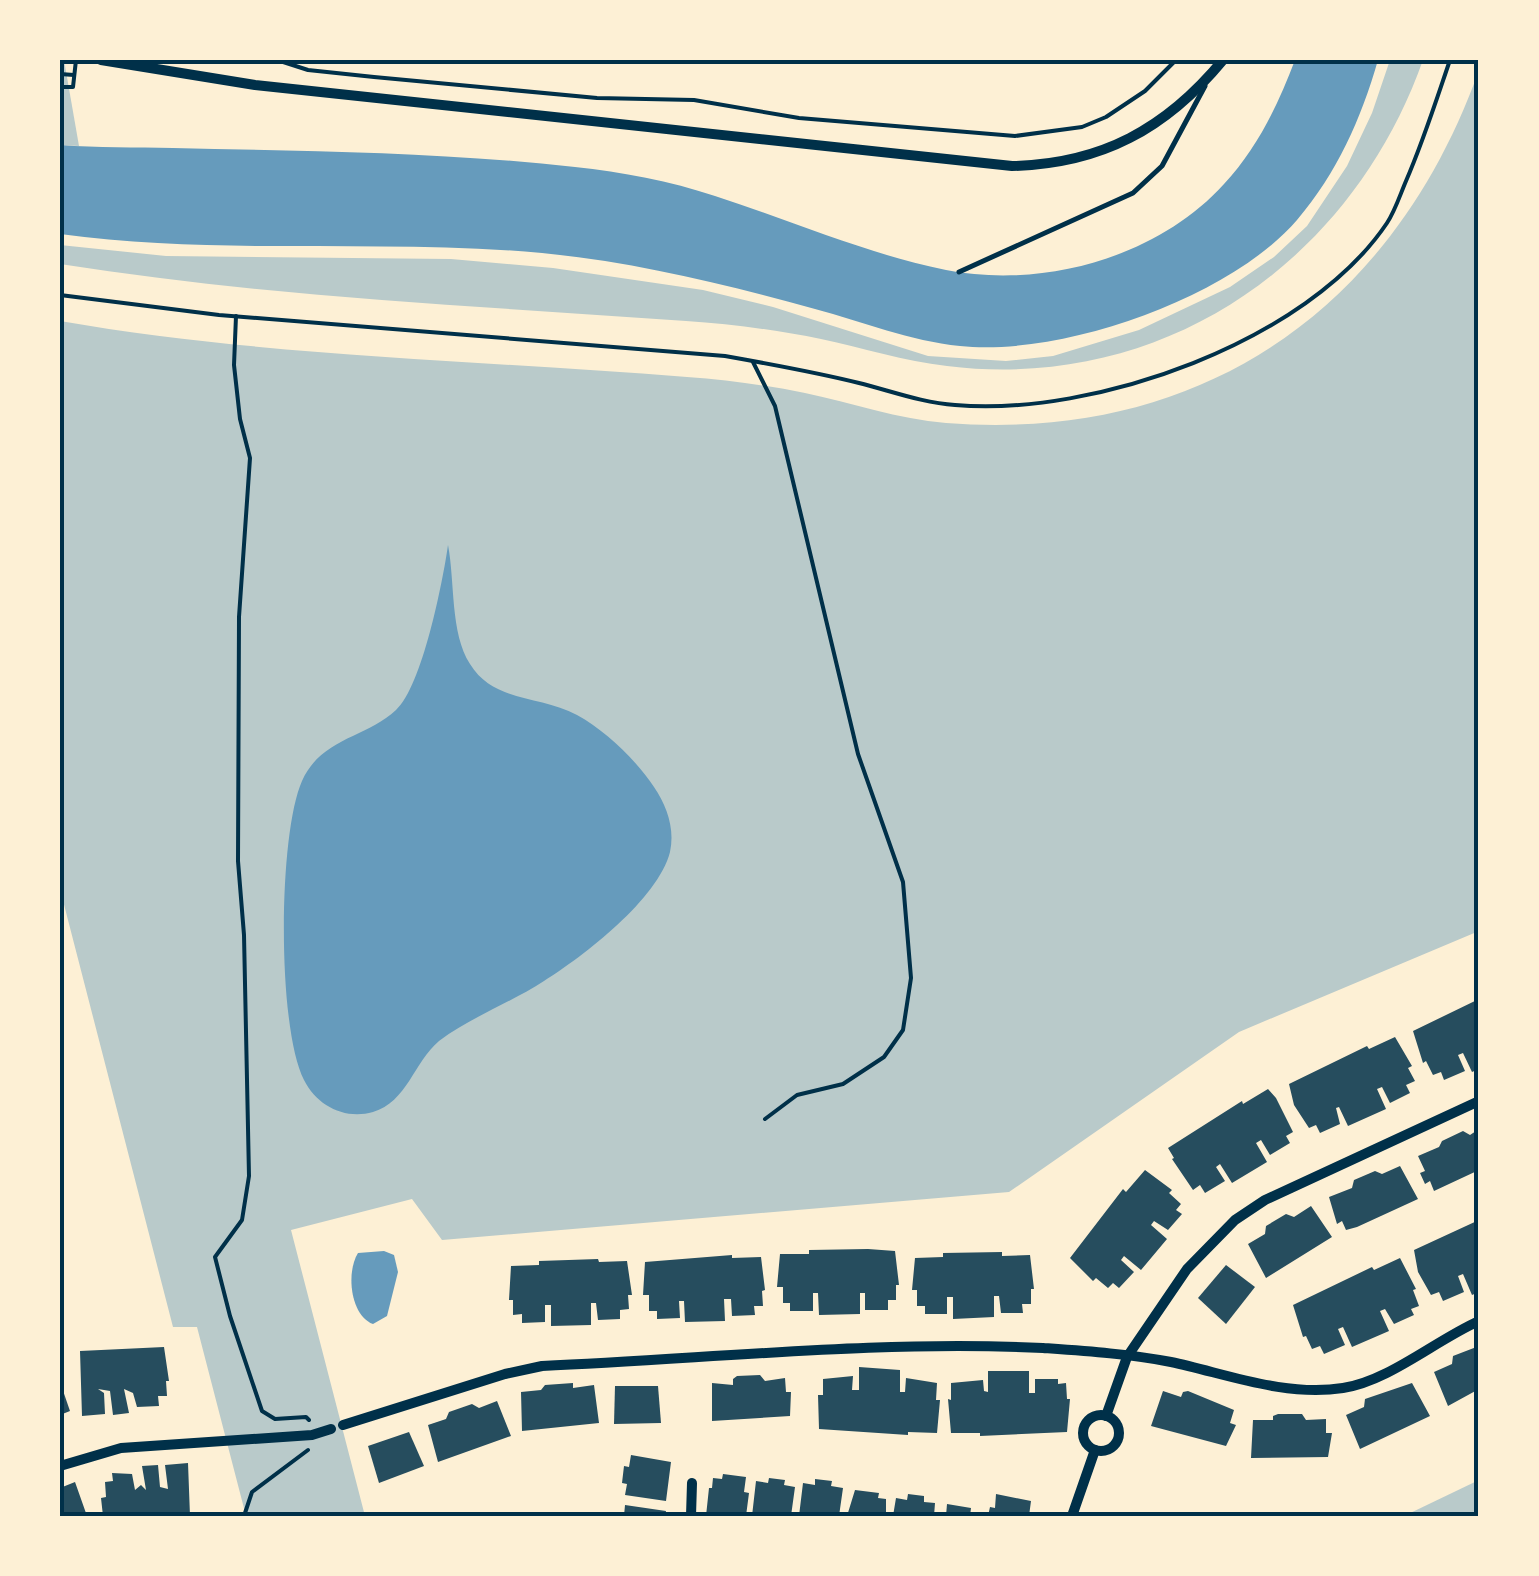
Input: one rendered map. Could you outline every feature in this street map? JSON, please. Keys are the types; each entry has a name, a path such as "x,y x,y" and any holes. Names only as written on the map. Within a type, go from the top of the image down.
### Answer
{"street":[{"path":"101,60 255,85 1012,166 1077,160 1130,139 1181,103 1223,60"},
{"path":"1106,1416 1127,1356 1187,1269 1236,1220 1265,1200 1479,1101"},
{"path":"343,1425 542,1366 819,1349 1043,1348 1166,1361 1304,1390 1347,1388 1390,1370 1479,1322"},
{"path":"1106,1416 1116,1425 1117,1439 1108,1449 1095,1450 1085,1441 1084,1427 1093,1417 1106,1416"},
{"path":"60,1466 121,1448 312,1435 330,1429"},
{"path":"1072,1516 1095,1450"},
{"path":"691,1516 692,1483"}],"lane":[{"path":"959,272 1134,193 1162,166 1211,75"}],"path":[{"path":"60,87 73,87 76,60"},
{"path":"277,60 308,70 374,77 597,98 694,100 799,118 1015,136 1082,127 1106,117 1145,91 1176,60"},
{"path":"60,295 236,316 752,361 954,405 1014,406 1108,392 1196,361 1296,311 1337,280 1389,220 1450,60"},
{"path":"60,74 74,75"},
{"path":"236,316 234,365 240,420 250,458 239,616 238,860 245,967 249,1176 242,1220 215,1256 262,1412 275,1419 306,1417 312,1423"},
{"path":"752,361 774,406 858,754 903,882 911,978 902,1030 884,1057 843,1084 797,1095 765,1119"},
{"path":"244,1516 252,1492 312,1446"}],"shaded area":[{"path":"60,60 64,60 79,146 60,145"},
{"path":"1390,60 1423,60 1391,132 1349,196 1298,252 1240,298 1174,334 1103,358 1027,369 947,366 737,326 294,293 60,264 60,245 166,256 451,259 553,268 703,290 773,307 928,356 1006,361 1053,356 1139,330 1230,287 1274,257 1307,226 1347,166 1372,113"},
{"path":"1479,70 1479,931 1239,1032 1009,1192 442,1240 412,1199 291,1230 365,1516 246,1516 197,1327 173,1327 60,889 60,321 294,350 732,381 946,423 1039,423 1125,410 1204,383 1276,344 1340,292 1396,229 1442,155"},
{"path":"1479,1480 1479,1516 1404,1516"}],"water":[{"path":"1295,60 1378,60 1346,144 1297,220 1267,248 1188,297 1093,332 1046,342 1001,347 941,344 713,283 611,262 542,253 180,244 60,234 60,145 374,153 525,162 628,174 698,191 858,246 946,270 983,275 1058,271 1132,249 1197,210 1236,170 1256,141"},
{"path":"448,545 456,622 470,664 492,686 577,715 620,747 663,802 671,826 670,852 651,888 598,942 544,981 439,1041 402,1091 385,1107 352,1114 333,1109 316,1097 304,1080 295,1054 285,976 284,931 288,843 294,807 302,781 320,756 384,719 405,698 423,657"},
{"path":"384,1251 394,1255 398,1272 387,1316 373,1324 355,1303 352,1271 358,1253"}],"building":[{"path":"1479,999 1479,1069 1472,1072 1463,1053 1458,1055 1465,1071 1444,1080 1441,1072 1433,1075 1426,1061 1423,1063 1413,1031"},
{"path":"1395,1037 1412,1066 1408,1068 1415,1081 1406,1085 1410,1093 1390,1103 1382,1087 1377,1089 1386,1109 1348,1126 1339,1107 1336,1108 1340,1124 1320,1133 1316,1125 1309,1128 1294,1105 1289,1084 1367,1046 1369,1049"},
{"path":"1268,1089 1293,1132 1286,1136 1290,1143 1270,1155 1261,1140 1256,1143 1267,1162 1232,1183 1220,1164 1216,1167 1225,1181 1205,1193 1200,1185 1193,1190 1168,1148"},
{"path":"1479,1129 1479,1170 1434,1191 1430,1181 1425,1184 1420,1173 1425,1171 1418,1156 1463,1131 1470,1135"},
{"path":"1400,1166 1418,1199 1357,1227 1346,1230 1342,1221 1337,1224 1329,1197 1352,1188 1354,1180"},
{"path":"1145,1170 1172,1190 1169,1193 1181,1204 1176,1210 1182,1214 1168,1230 1154,1221 1151,1225 1167,1239 1141,1270 1124,1256 1121,1260 1134,1272 1119,1288 1113,1283 1108,1288 1096,1278 1093,1281 1070,1258 1123,1189 1126,1192"},
{"path":"1311,1206 1332,1237 1266,1278 1248,1244 1265,1234 1266,1226 1286,1214 1294,1217"},
{"path":"1479,1220 1479,1292 1472,1295 1463,1274 1458,1276 1464,1292 1443,1301 1439,1292 1431,1295 1418,1272 1414,1250"},
{"path":"895,1251 899,1285 896,1300 888,1300 888,1310 865,1310 865,1293 860,1293 860,1314 819,1315 818,1293 813,1293 813,1311 790,1311 790,1303 783,1303 783,1287 777,1287 780,1254"},
{"path":"1002,1252 1002,1256 1030,1255 1034,1289 1031,1304 1022,1304 1023,1313 1001,1313 999,1296 994,1296 994,1317 953,1319 953,1297 947,1297 947,1314 925,1314 925,1306 917,1306 917,1290 912,1290 915,1258 943,1257 943,1253"},
{"path":"732,1255 761,1257 765,1290 763,1306 754,1306 755,1315 732,1316 731,1299 724,1299 725,1321 685,1322 684,1301 679,1301 680,1318 657,1319 657,1311 649,1311 649,1295 643,1295 645,1262"},
{"path":"1400,1258 1416,1289 1413,1290 1419,1306 1411,1309 1414,1315 1394,1324 1385,1309 1380,1311 1389,1331 1352,1347 1343,1327 1338,1329 1345,1345 1324,1354 1320,1346 1312,1349 1303,1337 1293,1305 1372,1267 1374,1270"},
{"path":"598,1259 627,1261 632,1295 628,1295 629,1309 620,1310 620,1319 598,1320 596,1303 591,1303 591,1325 551,1326 551,1305 545,1305 545,1322 522,1323 522,1314 513,1315 513,1300 509,1300 511,1266"},
{"path":"1226,1265 1255,1287 1226,1324 1198,1298"},
{"path":"1479,1346 1479,1389 1448,1406 1434,1372 1452,1364 1453,1356"},
{"path":"164,1347 169,1381 167,1396 158,1396 159,1406 137,1407 133,1393 124,1389 129,1413 113,1415 110,1391 98,1389 104,1393 105,1414 82,1416 80,1351"},
{"path":"859,1367 900,1370 900,1392 905,1392 906,1378 937,1383 937,1433 819,1429 818,1395 823,1395 823,1379 853,1376 852,1390 859,1390"},
{"path":"988,1371 1029,1371 1029,1393 1035,1393 1035,1379 1066,1383 1070,1399 1067,1432 980,1436 951,1433 951,1383 983,1380 984,1391 988,1392"},
{"path":"760,1375 765,1381 785,1378 786,1392 791,1392 790,1416 712,1421 712,1383 733,1385 737,1376"},
{"path":"60,1382 70,1411 60,1415"},
{"path":"573,1383 573,1388 594,1385 599,1423 522,1431 521,1392"},
{"path":"1412,1383 1430,1416 1360,1449 1346,1415 1364,1407 1365,1399"},
{"path":"615,1386 658,1386 661,1423 614,1424"},
{"path":"1163,1391 1181,1397 1188,1391 1234,1410 1230,1423 1236,1425 1226,1446 1151,1426"},
{"path":"497,1401 511,1436 438,1462 428,1425 472,1404 479,1408"},
{"path":"1278,1414 1302,1414 1306,1420 1326,1419 1326,1433 1332,1433 1328,1457 1251,1458 1253,1420 1273,1420"},
{"path":"409,1432 424,1466 379,1483 368,1446"},
{"path":"631,1455 671,1462 666,1501 625,1495 624,1466 629,1467"},
{"path":"188,1463 190,1516 103,1516 101,1498 106,1497 105,1482 113,1481 112,1473 132,1474 135,1490 141,1485 146,1490 142,1466 158,1465 160,1487 168,1489 165,1465"},
{"path":"723,1474 746,1477 746,1516 706,1516 713,1478 722,1479"},
{"path":"769,1478 785,1480 784,1485 795,1487 791,1516 752,1516 756,1481 768,1483"},
{"path":"815,1479 832,1481 831,1486 843,1488 839,1516 799,1516 803,1483 815,1485"},
{"path":"75,1482 87,1516 60,1516 64,1510 60,1509 60,1488"},
{"path":"855,1490 879,1493 878,1498 886,1499 886,1516 847,1516"},
{"path":"908,1494 924,1496 924,1502 935,1503 934,1516 893,1516 896,1498 907,1500"},
{"path":"996,1494 1031,1501 1029,1516 988,1516 990,1507 995,1508"},
{"path":"947,1504 971,1508 970,1516 946,1516"},
{"path":"625,1505 666,1511 665,1516 624,1516"}]}
